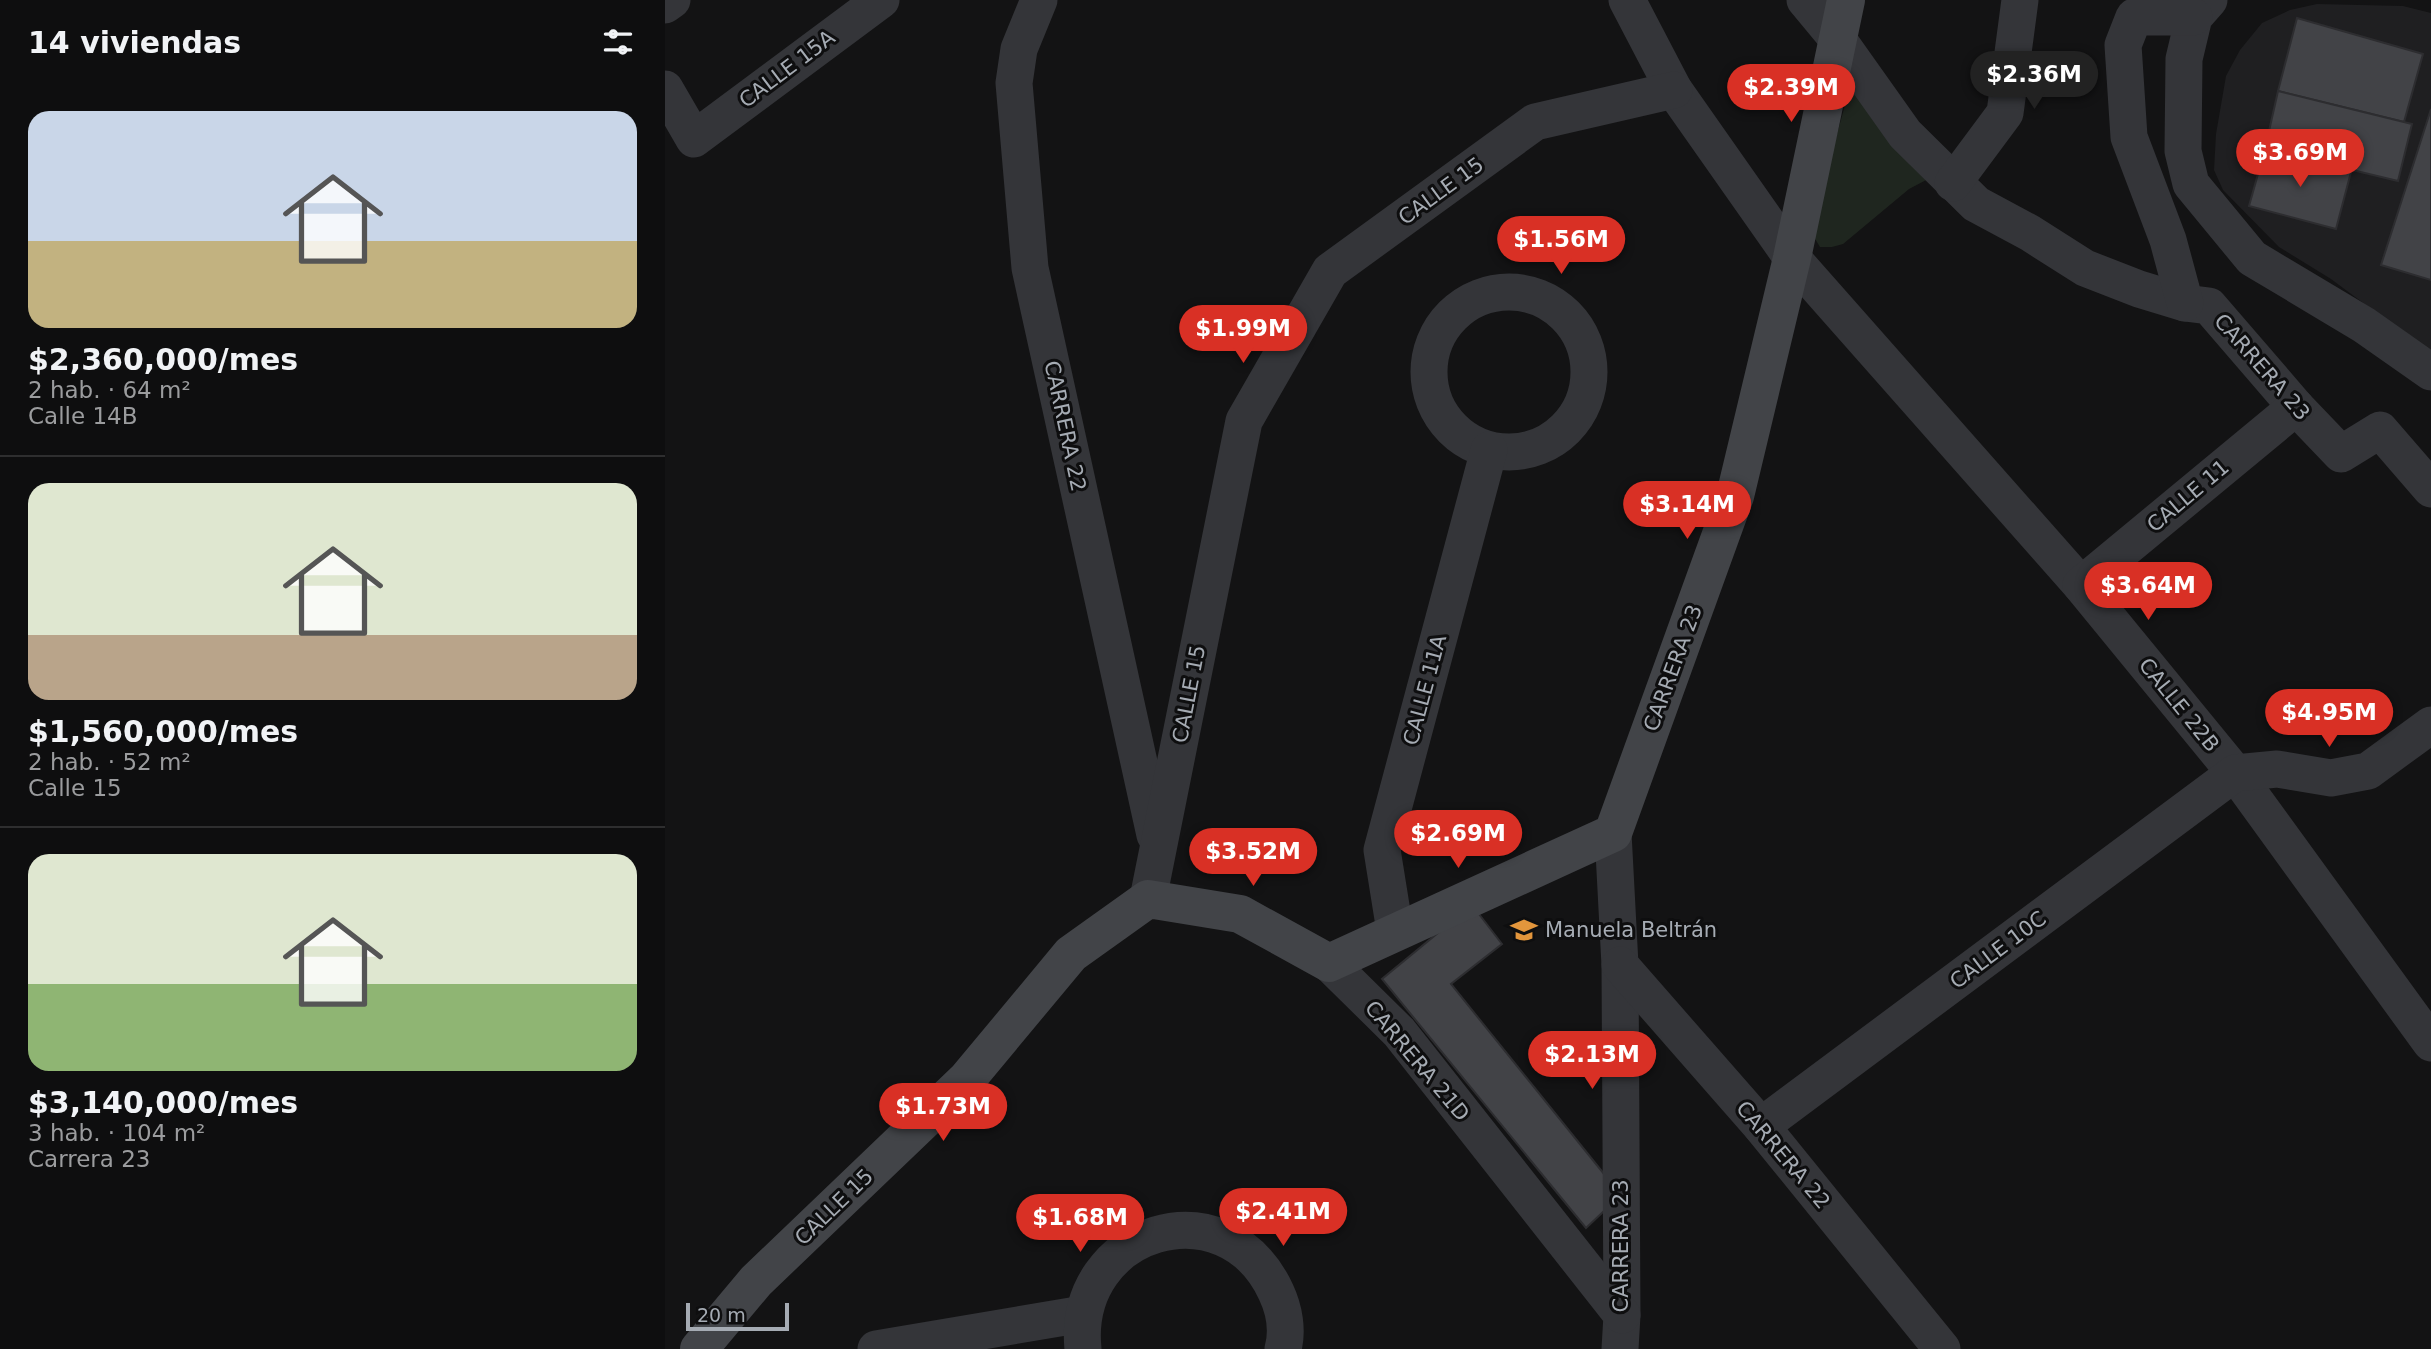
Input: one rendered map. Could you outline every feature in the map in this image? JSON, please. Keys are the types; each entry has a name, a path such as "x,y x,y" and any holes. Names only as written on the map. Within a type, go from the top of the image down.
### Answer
{"street":[{"path":"665,5 672,0"},
{"name":"CALLE 15A","path":"665,89 694,139 881,0"},
{"name":"CARRERA 22","path":"1038,0 1019,49 1014,83 1030,268 1158,849"},
{"name":"CALLE 22B","path":"1627,0 1674,90 1792,258 2081,585 2235,773 2431,1043"},
{"name":"CARRERA 23","path":"1805,0 1839,41 1905,134 1976,204 2030,233 2085,268 2139,289 2185,303 2209,306 2296,407 2341,454 2380,430 2431,489"},
{"name":"CARRERA 23","path":"1621,1332 1620,965 1613,833 1735,496 1792,258 1846,0"},
{"path":"1953,183 2005,113 2020,0"},
{"path":"2185,303 2168,240 2129,137 2123,45 2134,17 2202,9 2183,59 2183,151 2191,184 2252,258 2364,325 2431,372"},
{"name":"CALLE 15","path":"699,1349 756,1281 967,1079 1071,954 1148,899 1244,421 1331,271 1535,122 1674,90"},
{"path":"1507,290 1528,293 1547,301 1564,313 1577,329 1586,349 1589,370 1587,391 1579,411 1567,428 1550,441 1531,450 1510,453 1489,450 1470,443 1453,430 1439,414 1431,394 1428,374 1430,353 1438,333 1450,316 1467,302 1486,294 1507,290"},
{"name":"CALLE 11","path":"2081,585 2296,407"},
{"name":"CALLE 11A","path":"1395,931 1382,850 1489,450"},
{"path":"2235,773 2277,769 2331,778 2368,771 2431,725"},
{"name":"CALLE 10C","path":"1761,1126 2235,773"},
{"path":"1329,962 1613,833"},
{"name":"CARRERA 21D","path":"1148,899 1240,914 1329,962 1399,1032 1621,1332"},
{"name":"CARRERA 22","path":"1620,965 1761,1126 1942,1349"},
{"path":"876,1349 1083,1331 1095,1282 1116,1255 1145,1237 1178,1230 1213,1234 1244,1249 1268,1274 1282,1305 1286,1339 1283,1349"}],"shaded area":[{"path":"2317,4 2403,6 2431,13 2431,358 2417,343 2331,279 2279,247 2223,190 2214,170 2216,134 2226,76 2240,50 2262,23 2290,10"},
{"path":"1853,76 1928,179 1909,189 1843,244 1820,247 1814,237 1834,145"}],"building":[{"path":"2297,18 2423,54 2404,122 2278,91"},
{"path":"2278,91 2412,124 2398,181 2265,149"},
{"path":"2431,109 2431,280 2381,265"},
{"path":"2265,149 2351,172 2336,229 2249,206"},
{"name":"Manuela Beltrán","path":"1472,905 1502,944 1451,984 1621,1195 1586,1228 1382,979"}],"place":[{"name":"Manuela Beltrán","path":"1524,930"}]}
